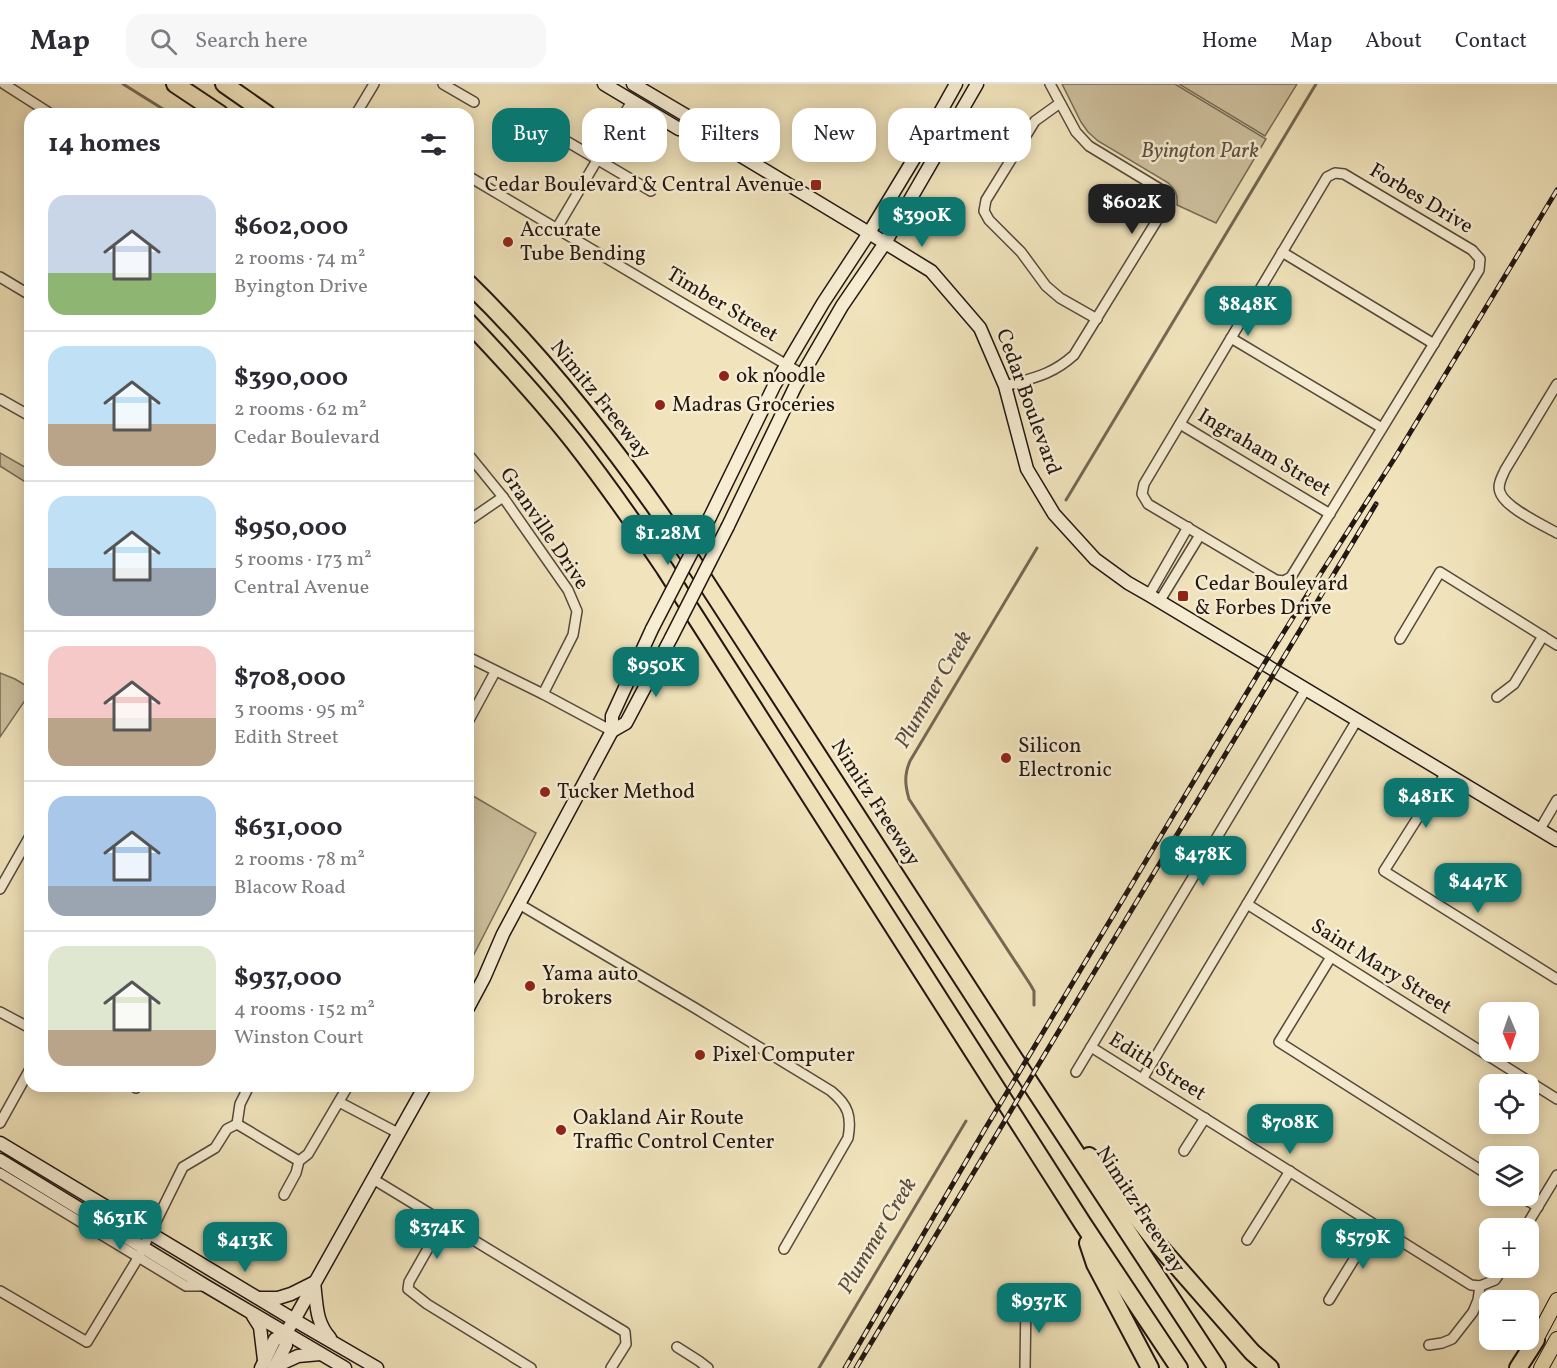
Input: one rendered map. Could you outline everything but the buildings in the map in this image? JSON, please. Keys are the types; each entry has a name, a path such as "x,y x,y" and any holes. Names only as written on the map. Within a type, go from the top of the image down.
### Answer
{"highway":[{"path":"175,84 211,108"},
{"path":"225,84 259,108"},
{"name":"Nimitz Freeway","path":"474,289 542,363 595,426 648,496 1216,1368"},
{"path":"474,328 522,380 574,442 630,518 704,629 1083,1224 1179,1368"},
{"path":"1015,1060 1160,1247 1252,1352 1270,1368"},
{"path":"1083,1224 1095,1264 1150,1368"},
{"path":"1520,1368 1530,1350"}],"main road":[{"name":"Cedar Boulevard","path":"604,84 679,129"},
{"name":"Cedar Boulevard","path":"633,84 679,111"},
{"path":"474,996 519,904 612,731 612,716 652,629 774,386 822,303 869,233 913,160 956,84"},
{"path":"612,731 626,723 728,526 802,374 842,306 885,243 977,84"},
{"name":"Cedar Boulevard","path":"751,162 931,271 980,328 1005,386 1028,469 1054,514 1095,559 1128,583 1557,840"},
{"path":"268,1366 275,1339 284,1336 294,1320 422,1092"},
{"path":"0,1143 377,1368"},
{"path":"0,1161 141,1253 206,1286 284,1336 345,1368"},
{"path":"259,1298 278,1298 314,1283"},
{"path":"314,1283 318,1319 334,1343"},
{"path":"1539,1334 1557,1300"},
{"path":"251,1313 260,1327 268,1366"},
{"path":"1541,1368 1557,1339"},
{"path":"268,1366 298,1356 320,1354"}],"street":[{"path":"4,84 42,108"},
{"path":"360,108 374,84"},
{"path":"443,84 474,102"},
{"path":"1005,386 1046,375 1062,366 1074,355 1164,209 1166,197 1160,189 1089,146 1076,132 1050,84"},
{"path":"629,108 633,101"},
{"path":"1060,103 1035,121 1027,132 986,200 984,211 989,220 1022,252 1046,286 1060,298 1097,319"},
{"path":"557,228 597,162"},
{"path":"601,162 651,191"},
{"name":"Forbes Drive","path":"1335,173 1344,174 1462,244 1472,250 1480,260 1479,270 1434,344 1291,577 1284,581 1276,580 1148,504 1142,494 1144,484 1231,338 1327,177 1335,173"},
{"name":"Timber Street","path":"474,180 802,374"},
{"path":"1282,252 1434,344"},
{"path":"0,277 24,291"},
{"path":"1231,338 1382,428"},
{"path":"1557,384 1505,470 1500,481 1499,492 1505,501 1557,533"},
{"path":"0,399 24,411"},
{"name":"Ingraham Street","path":"1180,424 1330,514"},
{"name":"Granville Drive","path":"474,461 503,497 568,590 577,611 573,635 543,694"},
{"path":"474,517 503,497"},
{"path":"1154,598 1188,527"},
{"path":"1154,598 1200,535"},
{"path":"1400,639 1440,572 1557,645"},
{"path":"1497,698 1514,684 1543,636"},
{"path":"474,660 612,731"},
{"path":"474,711 495,672"},
{"path":"1076,1072 1306,689"},
{"path":"1143,1078 1357,720"},
{"path":"1446,773 1384,871 1557,979"},
{"path":"1540,829 1557,801"},
{"path":"0,889 4,872 24,844"},
{"path":"519,904 841,1099 848,1112 850,1125 848,1138 784,1249"},
{"name":"Saint Mary Street","path":"1247,904 1557,1099"},
{"path":"1330,957 1279,1042 1479,1169"},
{"path":"0,1012 24,1025"},
{"name":"Edith Street","path":"1091,1047 1375,1226 1471,1285 1479,1286"},
{"path":"1,1117 24,1079"},
{"path":"237,1124 240,1104 246,1092"},
{"path":"284,1195 296,1173 299,1161 308,1155 345,1092"},
{"path":"339,1102 398,1133"},
{"path":"1184,1151 1205,1118"},
{"path":"237,1124 299,1161"},
{"path":"0,1291 87,1342 141,1253 183,1167 214,1148 227,1129 237,1124"},
{"path":"1247,1240 1290,1171"},
{"path":"0,1173 141,1253"},
{"path":"1531,1218 1557,1175"},
{"path":"373,1179 625,1332 626,1344 611,1368"},
{"path":"443,1222 409,1282 408,1290 529,1368"},
{"path":"1329,1300 1375,1226"},
{"path":"1429,1345 1452,1339 1473,1312 1478,1300 1479,1286 1496,1278"},
{"path":"1025,1368 1026,1299"},
{"path":"677,1347 699,1361 704,1367"}],"green space":[{"name":"Byington Park","path":"1062,84 1175,84 1266,139 1216,223 1177,205 1175,192 1167,182 1098,141 1088,132"},
{"path":"1179,84 1297,84 1265,136"},
{"path":"0,453 24,467 24,481 0,466"},
{"path":"0,673 24,684 24,702 0,737"},
{"path":"474,797 536,833 474,954"}],"waterway":[{"path":"123,84 161,108"},
{"name":"Plummer Creek","path":"1066,500 1316,84"},
{"name":"Plummer Creek","path":"1034,1005 1034,991 909,799 906,780 910,761 1037,548"},
{"name":"Plummer Creek","path":"819,1368 966,1121"}],"railway":[{"path":"845,1368 985,1129 1264,664 1396,456 1557,190"},
{"path":"856,1368 1376,504"}],"place":[{"name":"Cedar Boulevard & Central Avenue","path":"816,185"},
{"name":"Accurate Tube Bending","path":"508,242"},
{"name":"ok noodle","path":"724,376"},
{"name":"Madras Groceries","path":"660,405"},
{"name":"Cedar Boulevard & Forbes Drive","path":"1183,596"},
{"name":"Silicon Electronic","path":"1006,758"},
{"name":"Tucker Method","path":"545,792"},
{"name":"Yama auto brokers","path":"530,986"},
{"name":"Pixel Computer","path":"700,1055"},
{"name":"Oakland Air Route Traffic Control Center","path":"561,1130"}]}
